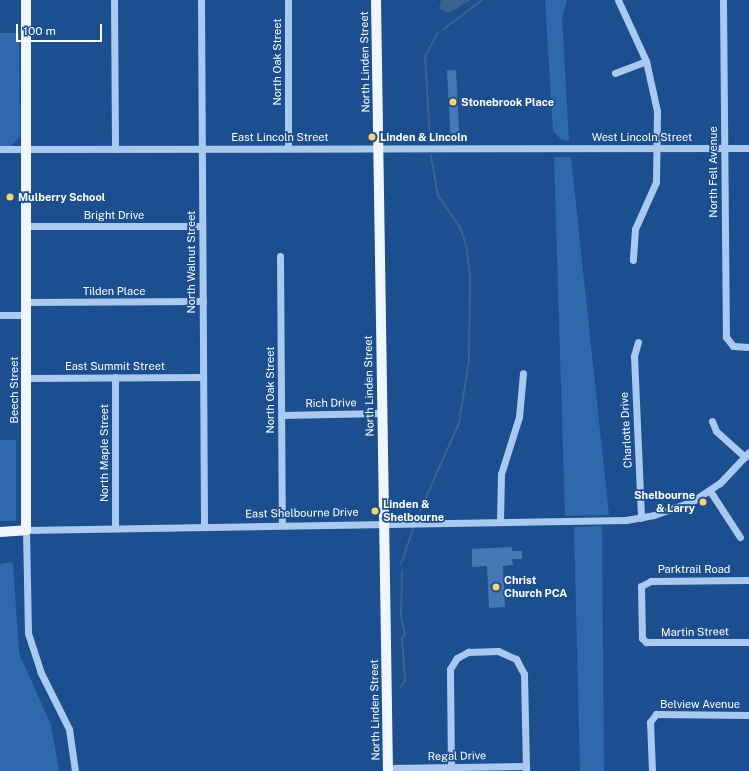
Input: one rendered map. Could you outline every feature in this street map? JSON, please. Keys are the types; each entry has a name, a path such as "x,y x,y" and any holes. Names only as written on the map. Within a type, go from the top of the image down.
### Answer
{"main road":[{"name":"Beech Street","path":"26,0 26,530"},
{"name":"North Linden Street","path":"376,0 381,413 388,770"},
{"path":"0,532 26,530"}],"street":[{"path":"114,0 115,149"},
{"name":"North Walnut Street","path":"201,0 204,525"},
{"name":"North Oak Street","path":"288,0 288,148"},
{"path":"618,0 646,61 655,94 657,148 656,182 635,229 633,260"},
{"name":"North Fell Avenue","path":"723,0 724,148 729,344 749,347"},
{"path":"615,73 646,61"},
{"name":"East Lincoln Street","path":"0,149 378,147 560,148"},
{"name":"West Lincoln Street","path":"560,148 749,148"},
{"name":"Bright Drive","path":"26,226 202,226"},
{"name":"North Oak Street","path":"280,256 282,524"},
{"name":"Tilden Place","path":"26,302 202,301"},
{"path":"0,315 26,315"},
{"name":"Charlotte Drive","path":"638,342 634,356 641,518"},
{"path":"500,521 501,474 519,417 522,373"},
{"name":"North Maple Street","path":"115,377 116,528"},
{"name":"East Summit Street","path":"26,378 203,377"},
{"name":"Rich Drive","path":"281,415 381,413"},
{"path":"712,421 716,431 747,455"},
{"name":"East Shelbourne Drive","path":"26,530 204,525 578,521 641,518 683,506 710,491 747,455"},
{"path":"710,491 740,537"},
{"name":"Beech Street","path":"26,530 28,633 41,673 69,729 75,771"},
{"name":"Parktrail Road","path":"644,640 641,586 651,581 749,580"},
{"name":"Martin Street","path":"644,640 652,644 749,642"},
{"path":"451,768 450,669 464,653 484,651 510,654 523,670 526,769"},
{"name":"Belview Avenue","path":"652,771 652,717 658,714 749,715"},
{"name":"Regal Drive","path":"388,770 451,768 526,769"}],"shaded area":[{"path":"441,0 471,0 449,13 439,8"},
{"path":"545,0 567,0 562,17 569,141 562,140 553,131"},
{"path":"0,33 19,33 20,137 11,146 0,146"},
{"path":"554,157 571,157 609,515 565,516"},
{"path":"0,440 16,440 16,521 0,521"},
{"path":"602,526 604,771 580,771 574,527"},
{"path":"13,562 19,653 51,725 59,771 0,771 0,564"}],"building":[{"name":"Stonebrook Place","path":"447,70 456,70 459,133 450,133"},
{"name":"Christ Church PCA","path":"512,547 512,551 522,551 522,559 512,559 513,565 503,566 505,607 489,608 487,566 472,567 472,549"}],"waterway":[{"path":"444,29 482,0"},
{"path":"430,138 425,57 438,33"},
{"path":"420,511 459,423 469,361 470,275 467,249 461,229 438,196 431,156"},
{"path":"401,564 414,527"},
{"path":"401,687 405,681 402,638 405,635 401,618 402,571"}],"place":[{"name":"Stonebrook Place","path":"453,102"},
{"name":"Linden & Lincoln","path":"372,137"},
{"name":"Mulberry School","path":"10,197"},
{"name":"Shelbourne & Larry","path":"703,502"},
{"name":"Linden & Shelbourne","path":"375,511"},
{"name":"Christ Church PCA","path":"496,587"}]}
